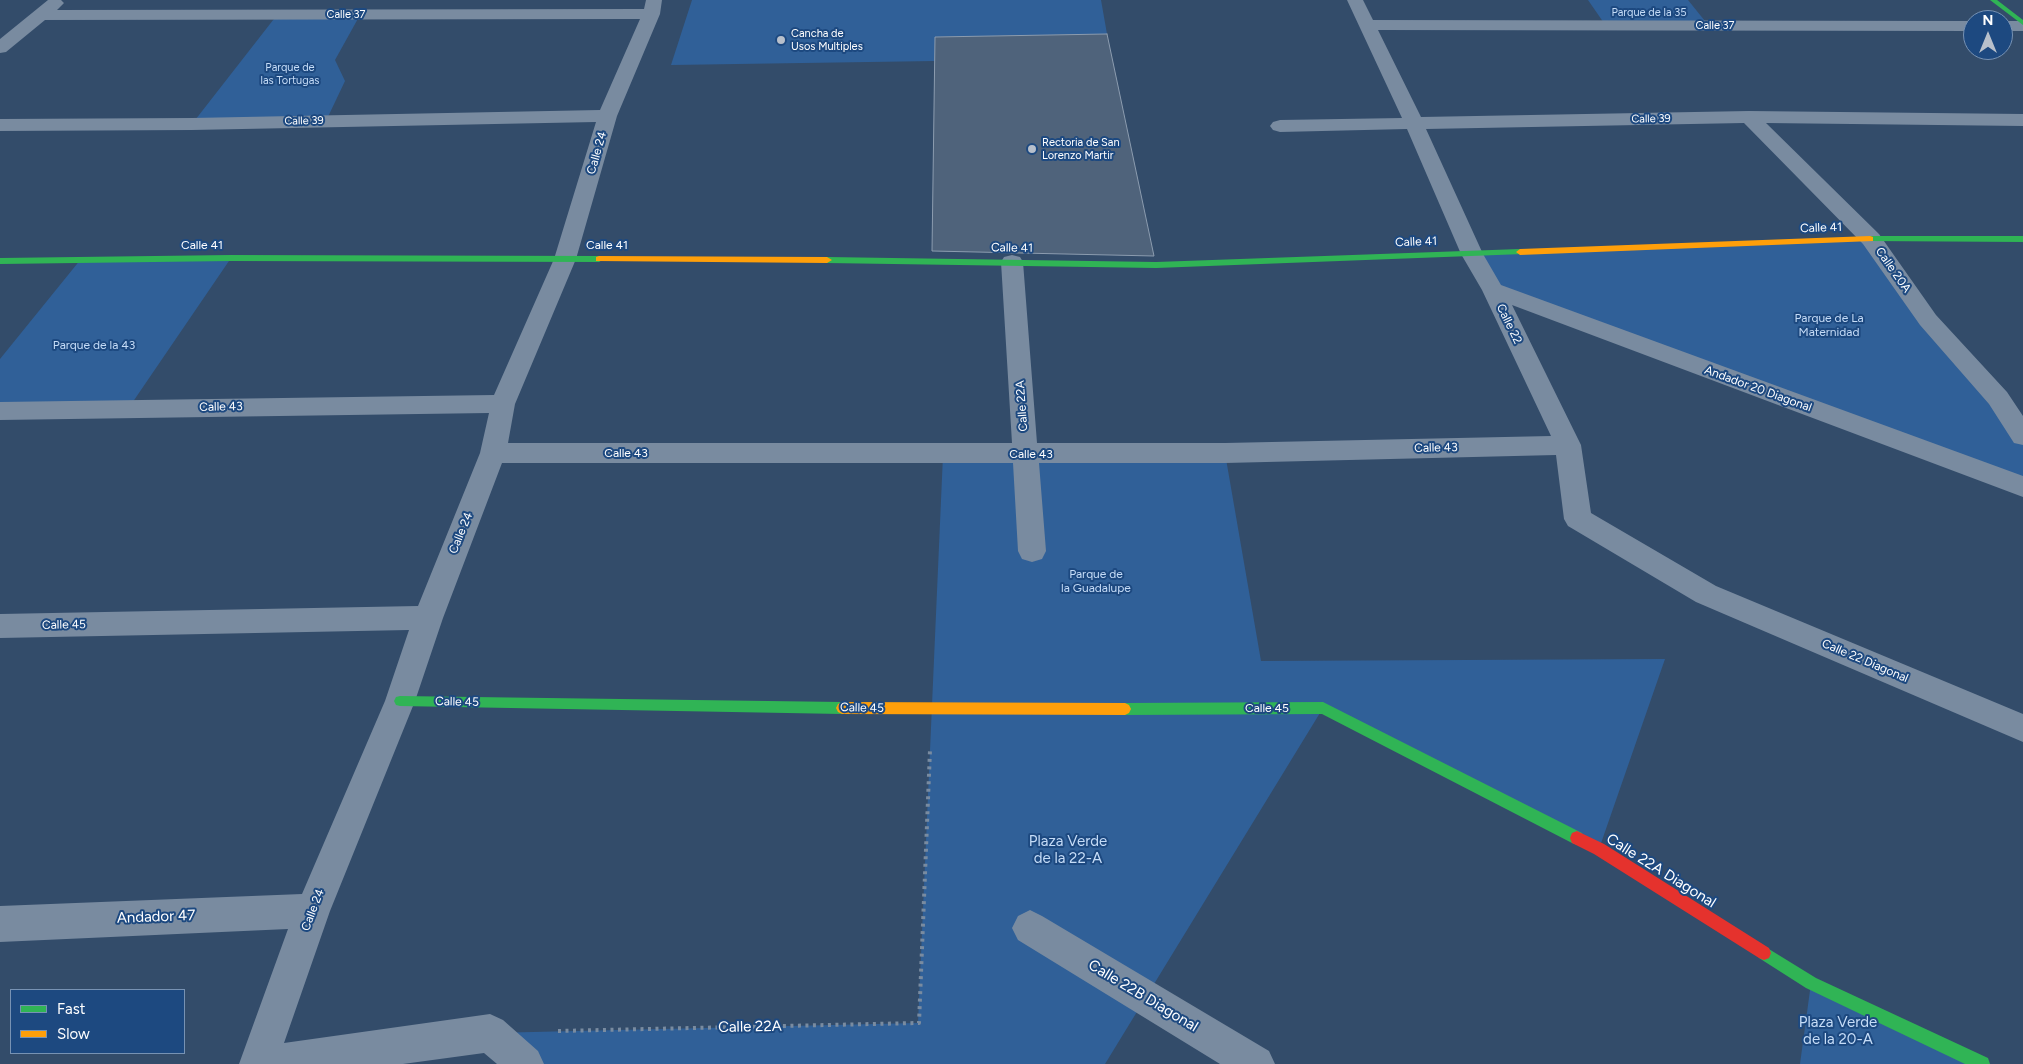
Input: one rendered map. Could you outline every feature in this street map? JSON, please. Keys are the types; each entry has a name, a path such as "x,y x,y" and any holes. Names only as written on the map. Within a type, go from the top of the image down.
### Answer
{"street":[{"path":"0,48 59,0"},
{"path":"316,15 331,0"},
{"name":"Calle 22","path":"1355,0 1414,123 1472,254 1493,290 1568,445 1578,519 1706,594"},
{"path":"1993,0 2023,24"},
{"name":"Calle 37","path":"41,15 316,15 652,7"},
{"name":"Calle 24","path":"258,1064 312,911 400,701 428,618 493,453 503,404 565,258 607,116 652,7"},
{"name":"Calle 37","path":"1367,25 1963,26"},
{"name":"Calle 39","path":"0,125 192,124 607,116"},
{"name":"Calle 39","path":"1280,126 1749,117 2023,120"},
{"name":"Calle 20A","path":"1749,117 1871,239 1928,320 1998,398 2023,436"},
{"name":"Calle 41","path":"0,261 221,258 565,258 1012,262 1156,266 1871,239 2023,239"},
{"name":"Calle 22A","path":"1012,262 1032,551"},
{"name":"Andador 20 Diagonal","path":"1493,290 2023,487"},
{"path":"1998,398 2023,397"},
{"name":"Calle 43","path":"0,411 503,404"},
{"name":"Calle 43","path":"493,453 1235,453 1568,445"},
{"name":"Calle 22 Diagonal","path":"1706,594 2023,728"},
{"name":"Calle 45","path":"0,626 428,618"},
{"name":"Calle 45","path":"400,701 931,709 1323,708"},
{"name":"Calle 22A Diagonal","path":"1323,708 1599,849 1811,983 1982,1064"},
{"name":"Andador 47","path":"0,924 312,911"},
{"name":"Calle 22B Diagonal","path":"1030,928 1256,1064"},
{"path":"270,1064 490,1033 525,1064"}],"path":[{"name":"Calle 22A","path":"490,1033 918,1023 931,709"}],"green space":[{"path":"692,0 1101,0 1107,34 935,37 935,61 671,65"},
{"name":"Parque de la 35","path":"1588,0 1688,0 1709,26 1606,26"},
{"name":"Parque de las Tortugas","path":"277,15 360,15 335,60 345,81 326,121 192,124"},
{"name":"Parque de La Maternidad","path":"1871,239 2023,436 2023,487 1493,290 1472,254"},
{"name":"Parque de la 43","path":"231,258 128,409 0,411 0,359 81,259"},
{"path":"1225,453 1261,661 1665,659 1599,849 1323,708 1105,1064 525,1064 490,1033 918,1023 943,455"},
{"name":"Plaza Verde de la 20-A","path":"1811,983 1982,1064 1800,1064"}],"building":[{"name":"Rectoria de San Lorenzo Martir","path":"1107,34 1154,256 932,251 935,37"}],"traffic: fast":[{"path":"1993,0 2023,23"},
{"path":"1870,239 2023,239"},
{"path":"827,260 1156,265 1520,252"},
{"path":"0,261 231,258 599,259"},
{"path":"400,701 842,708"},
{"path":"1125,709 1323,708 1577,838"},
{"path":"1764,953 1811,983 1982,1064"}],"traffic: slow":[{"path":"1520,252 1870,239"},
{"path":"599,259 827,260"},
{"path":"842,708 1125,709"}],"traffic: jam":[{"path":"1577,838 1599,849 1764,953"}],"place":[{"name":"Cancha de Usos Multiples","path":"781,40"},
{"name":"Rectoria de San Lorenzo Martir","path":"1032,149"}],"park label":[{"name":"Parque de la Guadalupe","path":"1096,581"},
{"name":"Plaza Verde de la 22-A","path":"1068,850"}]}
